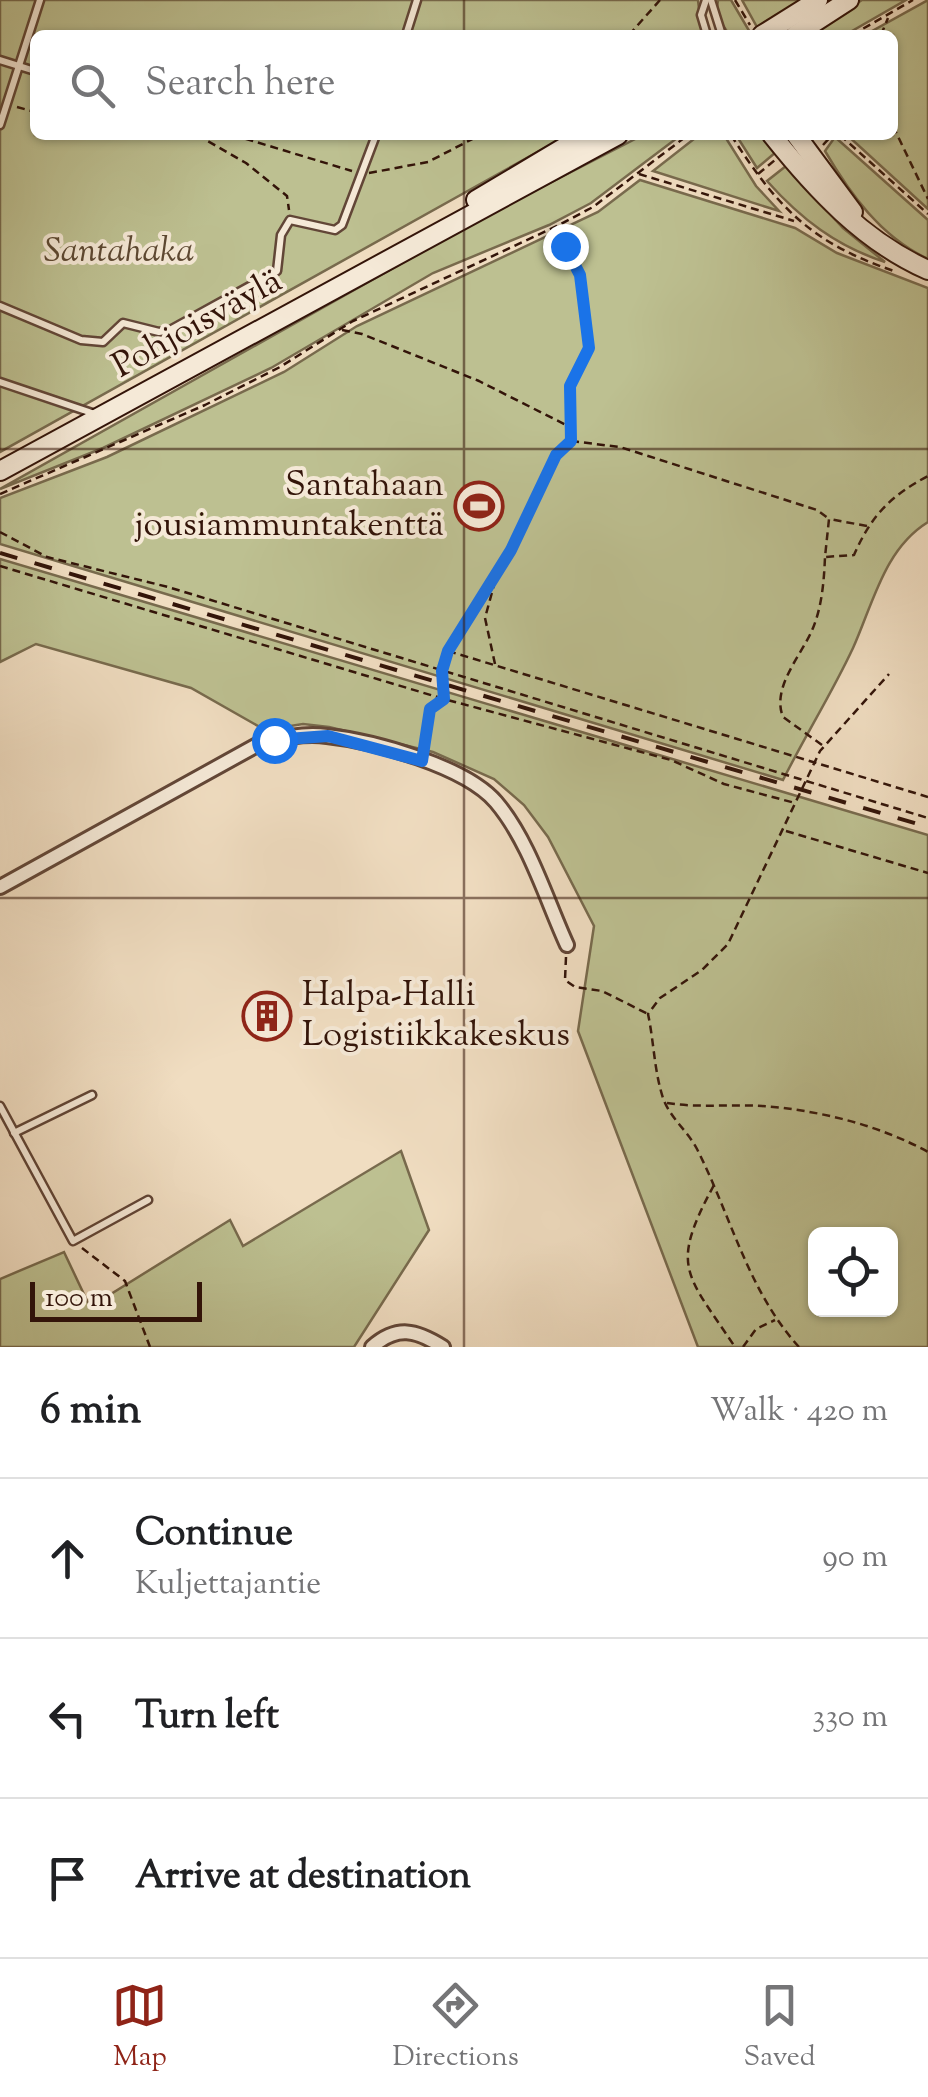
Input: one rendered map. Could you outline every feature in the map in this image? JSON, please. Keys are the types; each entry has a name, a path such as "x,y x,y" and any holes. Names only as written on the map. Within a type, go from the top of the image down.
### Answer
{"main road":[{"path":"758,30 818,0"},
{"path":"803,30 850,0"},
{"name":"Pohjoisväylä","path":"426,235 471,203 577,140"},
{"name":"Pohjoisväylä","path":"0,471 426,235 608,140"},
{"path":"776,140 838,210 896,254 928,270"},
{"path":"800,140 865,229"}],"street":[{"path":"0,887 259,744 300,735 328,736 422,761 480,787 510,819 567,946"},
{"path":"372,1347 386,1335 404,1330 422,1334 442,1347"}],"lane":[{"path":"31,30 40,0"},
{"path":"408,30 417,0"},
{"path":"705,30 701,16 709,0"},
{"path":"709,0 720,30"},
{"path":"1,122 30,35"},
{"path":"0,60 30,70"},
{"path":"0,306 82,340 103,342 123,323 159,332 170,330 277,271 282,234 290,220 334,230 342,225 374,140"},
{"path":"0,382 101,416"},
{"path":"14,1133 92,1095"},
{"path":"0,1106 73,1241 148,1200"}],"path":[{"path":"633,30 660,0"},
{"path":"736,0 755,30"},
{"path":"861,30 913,0"},
{"path":"882,30 890,14"},
{"path":"4,106 30,111"},
{"path":"898,136 928,199"},
{"path":"206,140 246,163 287,196 290,220"},
{"path":"0,494 105,452 205,404 280,367 339,330 435,280 557,226 593,207 681,140"},
{"path":"734,140 796,222"},
{"path":"846,140 928,214"},
{"path":"757,175 785,152"},
{"path":"637,174 796,222 838,248 908,275"},
{"path":"557,226 580,275 589,348 570,386 571,441"},
{"path":"339,330 362,334 479,381 570,426"},
{"path":"571,441 620,447 818,510 829,519 867,526"},
{"path":"444,699 442,671 448,651 498,571 556,455 571,441"},
{"path":"826,558 854,555 867,526 885,502 928,476"},
{"path":"824,746 782,717 780,703 813,628 829,519"},
{"path":"0,532 47,557 168,587 928,818"},
{"path":"0,566 444,699 671,760 724,784 795,802"},
{"path":"495,665 485,618 498,571"},
{"path":"448,651 812,766 928,798"},
{"path":"799,1347 760,1297 714,1185 694,1144 665,1102 648,1014 660,998 702,970 728,944 812,766 824,746 889,674"},
{"path":"422,761 430,709 444,699"},
{"path":"784,830 928,873"},
{"path":"567,946 565,980 570,985 602,991 648,1014"},
{"path":"665,1102 768,1106 831,1117 903,1137 928,1152"},
{"path":"714,1185 686,1245 686,1269 735,1347"},
{"path":"73,1241 125,1282 150,1347"},
{"path":"742,1347 756,1329 776,1320"}],"green space":[{"name":"Santahaka","path":"0,0 698,0 701,30 30,30 30,140 559,140 0,452"},
{"path":"718,0 731,0 749,30 726,30 716,15"},
{"path":"742,0 803,0 757,27"},
{"path":"862,0 906,0 854,30 816,30"},
{"path":"928,0 928,209 852,140 898,140 898,30 874,30"},
{"path":"633,140 674,140 591,203 549,225 433,273 271,368 103,448 0,489 491,213"},
{"path":"693,140 727,140 756,186 779,211 653,171"},
{"path":"739,140 767,140 776,152 757,168"},
{"path":"833,140 838,140 928,220 928,259 881,226 856,198 825,151"},
{"path":"786,166 843,228 885,262 835,239 793,207 767,181"},
{"path":"640,180 795,228 837,253 928,288 928,522 913,533 890,562 845,665 783,780 0,544 0,498 107,457 284,372 357,326 598,212"},
{"path":"0,559 928,835 928,1347 698,1347 578,1031 594,926 548,837 524,805 494,779 433,752 329,727 303,724 265,730 191,688 36,644 0,662"},
{"path":"401,1151 429,1230 354,1347 0,1347 0,1279 64,1252 90,1307 230,1220 243,1246"}],"railway":[{"path":"0,553 928,827"}],"place":[{"name":"Santahaan jousiammuntakenttä","path":"479,506"},
{"name":"Halpa-Halli Logistiikkakeskus","path":"267,1016"}],"route":[{"path":"274,740 300,735 328,736 422,761 428,746 430,709 444,699 442,671 448,651 511,550 556,455 571,441 570,386 589,348 580,275 565,246"}]}
